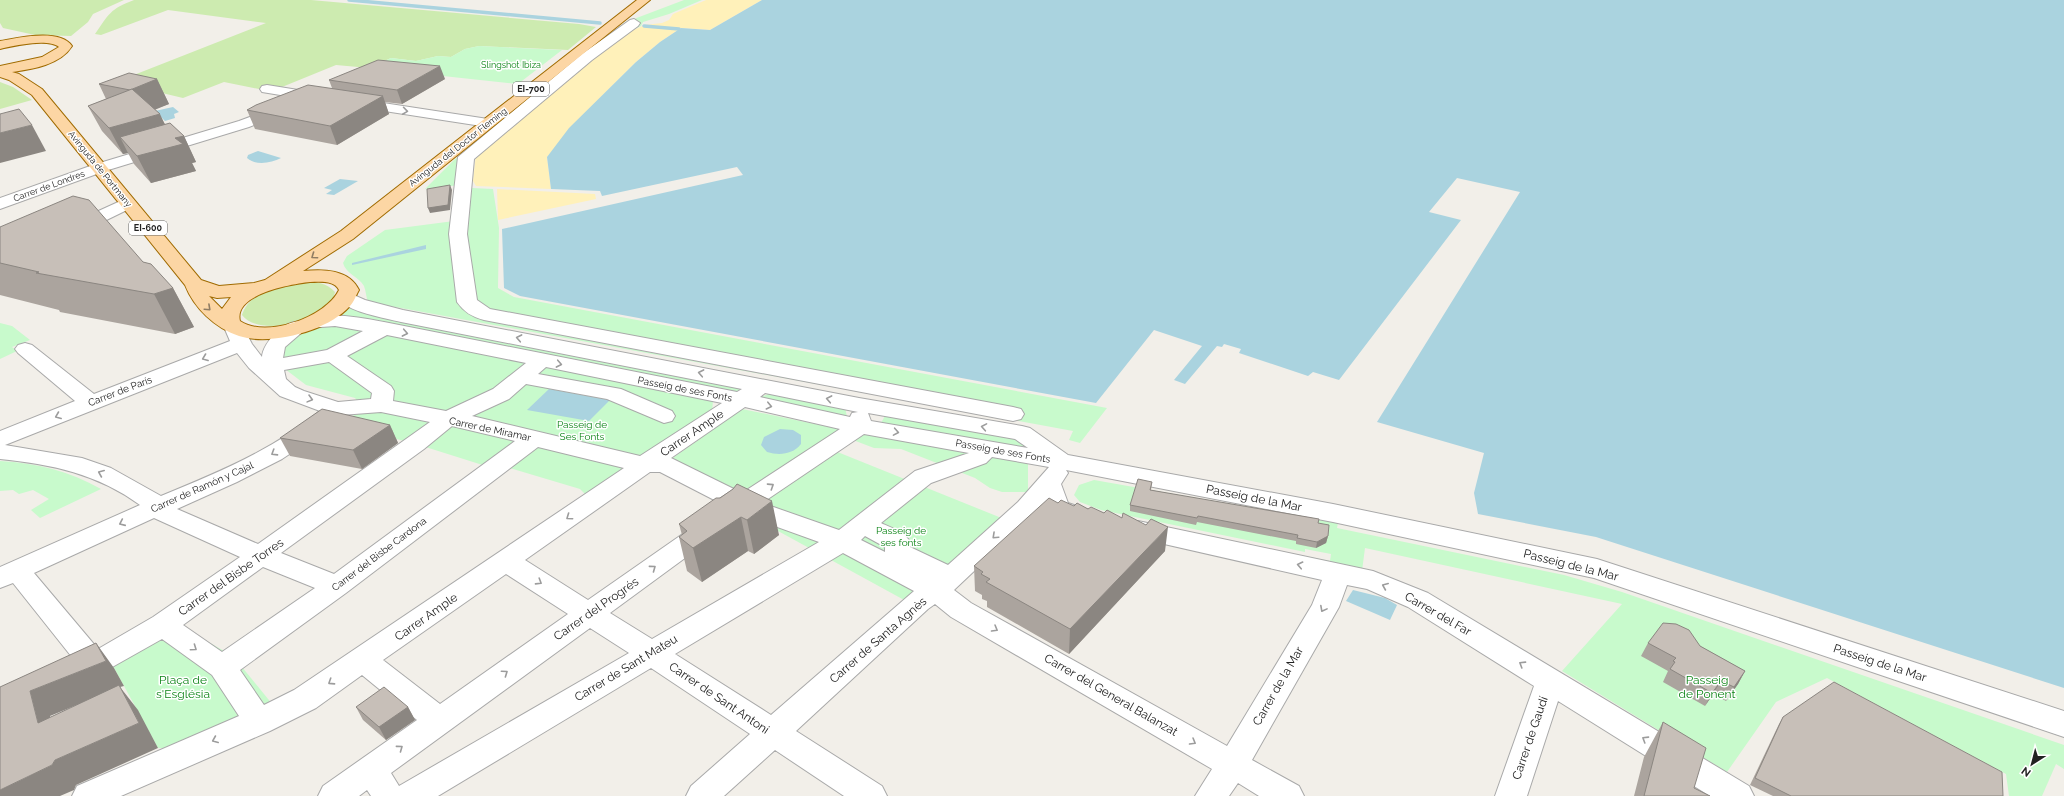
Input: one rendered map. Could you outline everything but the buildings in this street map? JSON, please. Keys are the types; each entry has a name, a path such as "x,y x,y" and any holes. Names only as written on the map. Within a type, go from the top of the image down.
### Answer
{"main road":[{"name":"Avinguda del Doctor Fleming","path":"235,332 228,316 233,306 244,297 266,286 347,235 644,0"},
{"path":"0,32 38,40"},
{"path":"0,45 38,40 53,40 65,44 64,50 56,56 39,75 37,79 37,92"},
{"path":"0,70 30,65 56,56"},
{"name":"Avinguda de Portmany","path":"0,73 14,77 37,92 194,284 203,304 235,332 261,333 305,325 330,313 343,289"},
{"name":"Avinguda del Doctor Fleming","path":"343,289 330,265 332,257 347,235"},
{"path":"194,284 217,292 238,292 310,276 327,276 343,289"}],"street":[{"path":"634,23 587,57 466,157 458,234 467,302 474,309 484,314 1012,414"},
{"path":"267,89 488,123"},
{"name":"Carrer de Londres","path":"0,204 99,168 244,124 312,97"},
{"path":"64,235 128,203"},
{"name":"Passeig de ses Fonts","path":"343,289 358,304 401,316 764,385 860,415"},
{"name":"Passeig de ses Fonts","path":"305,325 330,320 342,321 742,400 1022,433 1064,462"},
{"path":"305,325 282,338 272,350 271,357 290,393 317,400 335,409"},
{"path":"235,332 252,362 280,373 333,355 380,330"},
{"name":"Carrer de París","path":"0,439 91,402 235,332"},
{"path":"25,349 91,402"},
{"path":"333,355 383,391 381,405"},
{"name":"Carrer del Bisbe Torres","path":"58,681 94,664 162,625 262,556 416,444 446,420 502,394 529,370 613,394 664,416"},
{"name":"Carrer Ample","path":"88,796 168,760 259,722 305,698 363,660 644,465 764,385"},
{"name":"Carrer de Miramar","path":"335,409 381,405 446,420 466,422 644,465"},
{"name":"Carrer de Ramón y Cajal","path":"9,574 158,507 218,482 269,456 318,424 335,409"},
{"name":"Carrer del Progrés","path":"334,796 438,720 590,614 742,504 860,415"},
{"name":"Carrer del Bisbe Cardona","path":"222,667 337,586 534,438"},
{"path":"0,452 74,463 110,477 148,498 164,513 262,556 337,586"},
{"name":"Carrer de Sant Mateu","path":"410,796 852,533 923,477 978,458 983,453"},
{"name":"Carrer de Santa Agnès","path":"702,796 918,602 945,583 1024,511 1049,484 1064,462"},
{"name":"Passeig de la Mar","path":"1064,462 1333,513 1597,569 2064,724"},
{"path":"644,465 664,464 742,504 852,533"},
{"path":"1024,511 1058,508 1049,484"},
{"name":"Carrer del Far","path":"1058,508 1109,524 1373,581 1418,600 1738,796"},
{"name":"Carrer del General Balanzat","path":"852,533 898,543 897,551 936,571 961,610 1288,796"},
{"name":"Carrer de Sant Antoni","path":"506,561 871,796"},
{"name":"Carrer de la Mar","path":"1212,796 1325,607 1338,573"},
{"path":"9,574 94,664"},
{"path":"162,625 222,667 259,722"},
{"path":"363,660 438,720"},
{"name":"Carrer de Gaudí","path":"1511,796 1550,681"},
{"path":"372,769 388,796"}],"green space":[{"path":"0,0 124,0 93,14 88,22 71,36 35,35 3,28 0,23"},
{"path":"134,0 311,0 579,24 596,27 568,50 479,46 465,49 451,57 438,56 416,61 391,58 369,68 336,65 282,87 268,85 259,89 224,82 183,98 116,82 266,23 168,10 101,35 95,34 115,9"},
{"path":"684,0 702,0 669,14 643,22 641,26 619,36 472,155 472,188 493,189 499,228 498,288 514,297 1107,408 1080,443 1069,440 1073,431 368,302 364,286 347,270 343,263 347,256 385,230 454,221 460,185 425,189 454,160 626,22"},
{"name":"Slingshot Ibiza","path":"479,46 562,50 518,84 369,68 391,58 416,61 438,56 451,57 465,49"},
{"path":"0,82 13,87 32,100 0,109"},
{"path":"303,282 324,284 335,292 330,302 321,311 308,318 278,326 263,325 251,322 242,315 251,300 259,295 285,285"},
{"path":"350,308 745,388 736,395 340,316"},
{"path":"0,323 12,326 30,340 12,347 17,351 0,359"},
{"name":"Passeig de Ses Fonts","path":"343,324 713,400 712,413 588,497 580,489 506,467 492,468 416,444 334,423 360,413 359,403 355,398 306,385 285,369 281,351 292,336 316,327"},
{"path":"771,393 845,407 847,417 756,399"},
{"path":"742,409 844,430 741,498 667,462"},
{"path":"886,414 1018,436 1040,454 881,423"},
{"path":"869,431 1028,461 1028,492 1002,492 990,488 975,478 901,449 874,448 853,440"},
{"name":"Passeig de ses fonts","path":"835,451 1004,519 906,601 745,513"},
{"path":"0,461 52,469 77,477 101,489 40,518 31,510 49,499 33,490 19,494 13,490 0,491"},
{"name":"Passeig de Ponent","path":"1094,480 1338,523 1337,528 1564,575 1622,592 2064,745 2064,769 2056,764 2042,796 2009,796 2006,774 1827,678 1776,702 1727,772 1562,671 1622,604 1365,548 1362,571 1274,550 1330,561 1331,554 1305,549 1305,552 1101,510 1080,502 1074,495 1079,485"},
{"name":"Plaça de s'Església","path":"180,626 233,656 273,705 169,748 158,748 113,666"}],"sand":[{"path":"706,0 762,0 710,30 681,28 660,42 636,62 604,94 547,157 551,189 476,186 473,181 476,154 619,36 645,25 662,23 669,20 673,14"},
{"path":"497,189 595,194 596,199 498,220"}],"water":[{"path":"762,0 2064,0 2064,688 1596,537 1478,514 1474,493 1484,453 1377,422 1520,192 1457,178 1429,212 1461,220 1339,380 1313,372 1308,376 1239,353 1241,349 1224,344 1222,347 1217,346 1185,384 1174,380 1202,346 1154,330 1096,403 520,296 504,288 502,229 743,175 737,167 602,196 600,191 551,189 547,157 569,128 636,62 660,42 681,28 710,30"},
{"path":"173,107 179,112 174,114 175,118 165,121 155,111"},
{"path":"258,151 281,158 259,163 251,161 247,158 248,155"},
{"path":"340,179 358,181 334,195 326,194 332,190 324,188"},
{"path":"426,245 426,249 352,265 352,263"},
{"path":"549,389 610,400 589,421 527,410"},
{"path":"780,429 793,430 801,435 801,444 794,450 786,453 777,454 767,452 761,445 764,437"},
{"path":"1353,590 1385,598 1397,605 1390,620 1346,601"}],"waterway":[{"path":"349,0 600,23"},
{"path":"644,26 679,29"}]}
